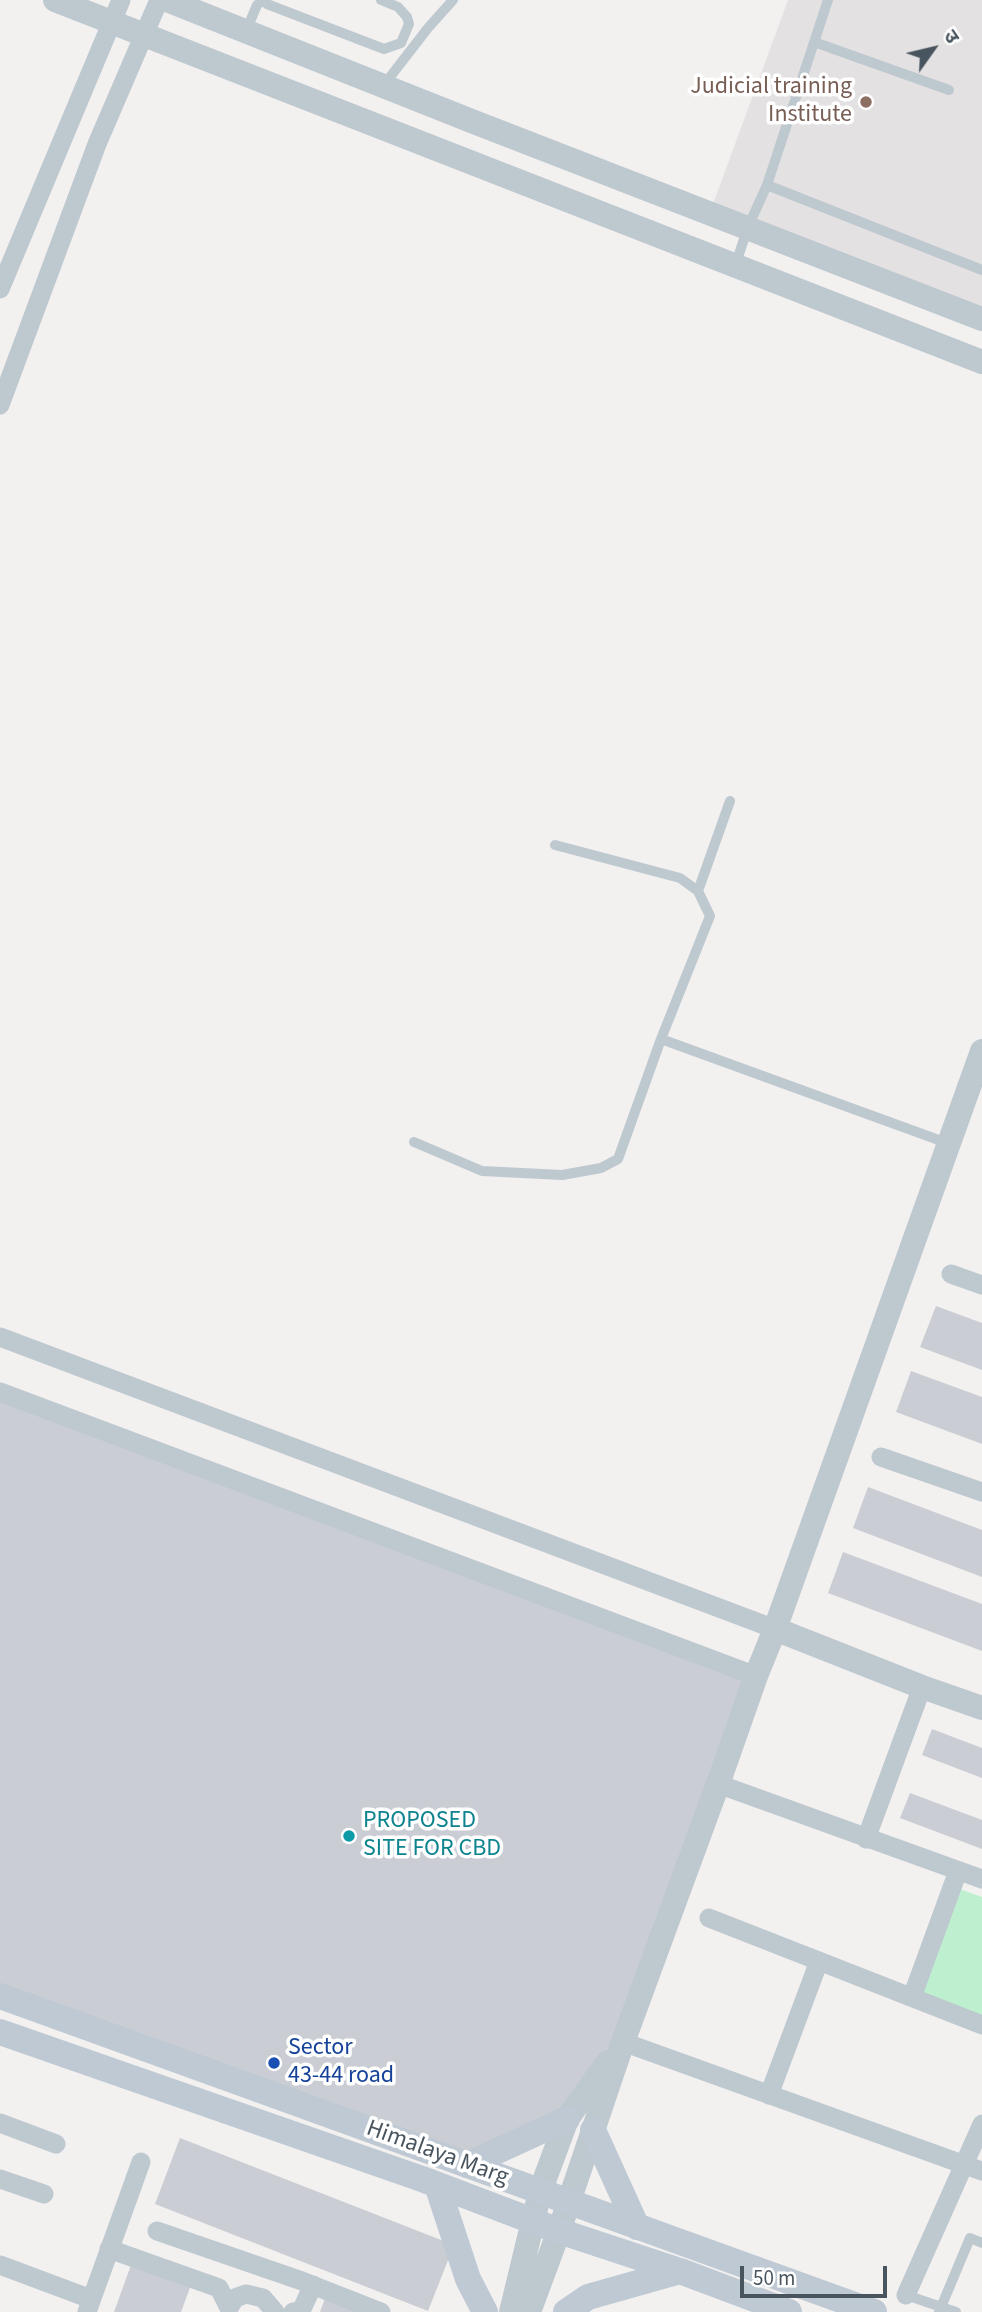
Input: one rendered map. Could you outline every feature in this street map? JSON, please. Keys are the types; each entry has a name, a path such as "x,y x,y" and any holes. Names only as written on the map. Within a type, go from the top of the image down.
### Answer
{"main road":[{"name":"Himalaya Marg","path":"0,1996 874,2312"},
{"name":"Himalaya Marg","path":"0,2032 437,2185 559,2231 680,2271 789,2312"},
{"path":"467,2165 567,2119"},
{"path":"593,2130 637,2227"},
{"path":"437,2185 468,2279 485,2312"},
{"path":"566,2312 588,2297 680,2271"}],"street":[{"path":"55,0 116,11 144,36 982,362"},
{"path":"0,405 97,144 144,36 167,0 982,319"},
{"path":"0,289 5,261 116,11"},
{"path":"529,2312 623,2042 775,1629 982,1051"},
{"path":"951,1274 982,1285"},
{"path":"0,1336 982,1708"},
{"path":"0,1392 756,1676"},
{"path":"881,1457 982,1492"},
{"path":"866,1839 922,1687"},
{"path":"718,1784 982,1879"},
{"path":"912,1997 958,1871"},
{"path":"709,1918 982,2025"},
{"path":"769,2095 819,1961"},
{"path":"623,2042 973,2168"},
{"path":"511,2312 540,2192 567,2119 623,2042"},
{"path":"906,2295 973,2168 982,2124"},
{"path":"0,2125 56,2144"},
{"path":"0,2265 89,2305 142,2162"},
{"path":"0,2179 44,2194"},
{"path":"157,2231 313,2285 381,2312"},
{"path":"109,2249 219,2288 228,2310"},
{"path":"228,2310 235,2298 246,2294 263,2298 282,2312 301,2311 313,2285"}],"lane":[{"path":"246,32 257,5 263,0 267,4 384,49 401,43 409,24 407,17 398,7 381,0"},
{"path":"383,86 453,0"},
{"path":"735,267 748,227 766,186 828,0"},
{"path":"814,42 949,90"},
{"path":"766,186 982,270"},
{"path":"698,891 730,801"},
{"path":"414,1142 482,1171 562,1175 601,1168 618,1159 661,1039 710,916 698,891 680,878 555,845"},
{"path":"661,1039 948,1143"},
{"path":"940,2309 970,2238 982,2243"},
{"path":"906,2295 940,2309 956,2312"}],"shaded area":[{"name":"Judicial training Institute","path":"788,0 982,0 982,309 713,204"}],"green space":[{"path":"957,1888 982,1897 982,2018 921,1997"}],"building":[{"path":"936,1306 982,1323 982,1370 920,1347"},
{"path":"911,1371 982,1397 982,1444 896,1412"},
{"name":"PROPOSED SITE FOR CBD","path":"0,1392 756,1676 623,2042 567,2119 467,2165 0,1995"},
{"path":"868,1487 982,1530 982,1577 853,1528"},
{"path":"843,1552 982,1604 982,1651 828,1593"},
{"path":"932,1729 982,1748 982,1778 922,1755"},
{"path":"910,1793 982,1820 982,1849 900,1818"},
{"path":"180,2138 454,2245 428,2311 155,2204"},
{"path":"131,2265 191,2285 181,2312 114,2312"},
{"path":"328,2290 379,2312 320,2312"}],"place":[{"name":"Judicial training Institute","path":"866,102"},
{"name":"PROPOSED SITE FOR CBD","path":"349,1836"},
{"name":"Sector 43-44 road","path":"274,2063"}]}
